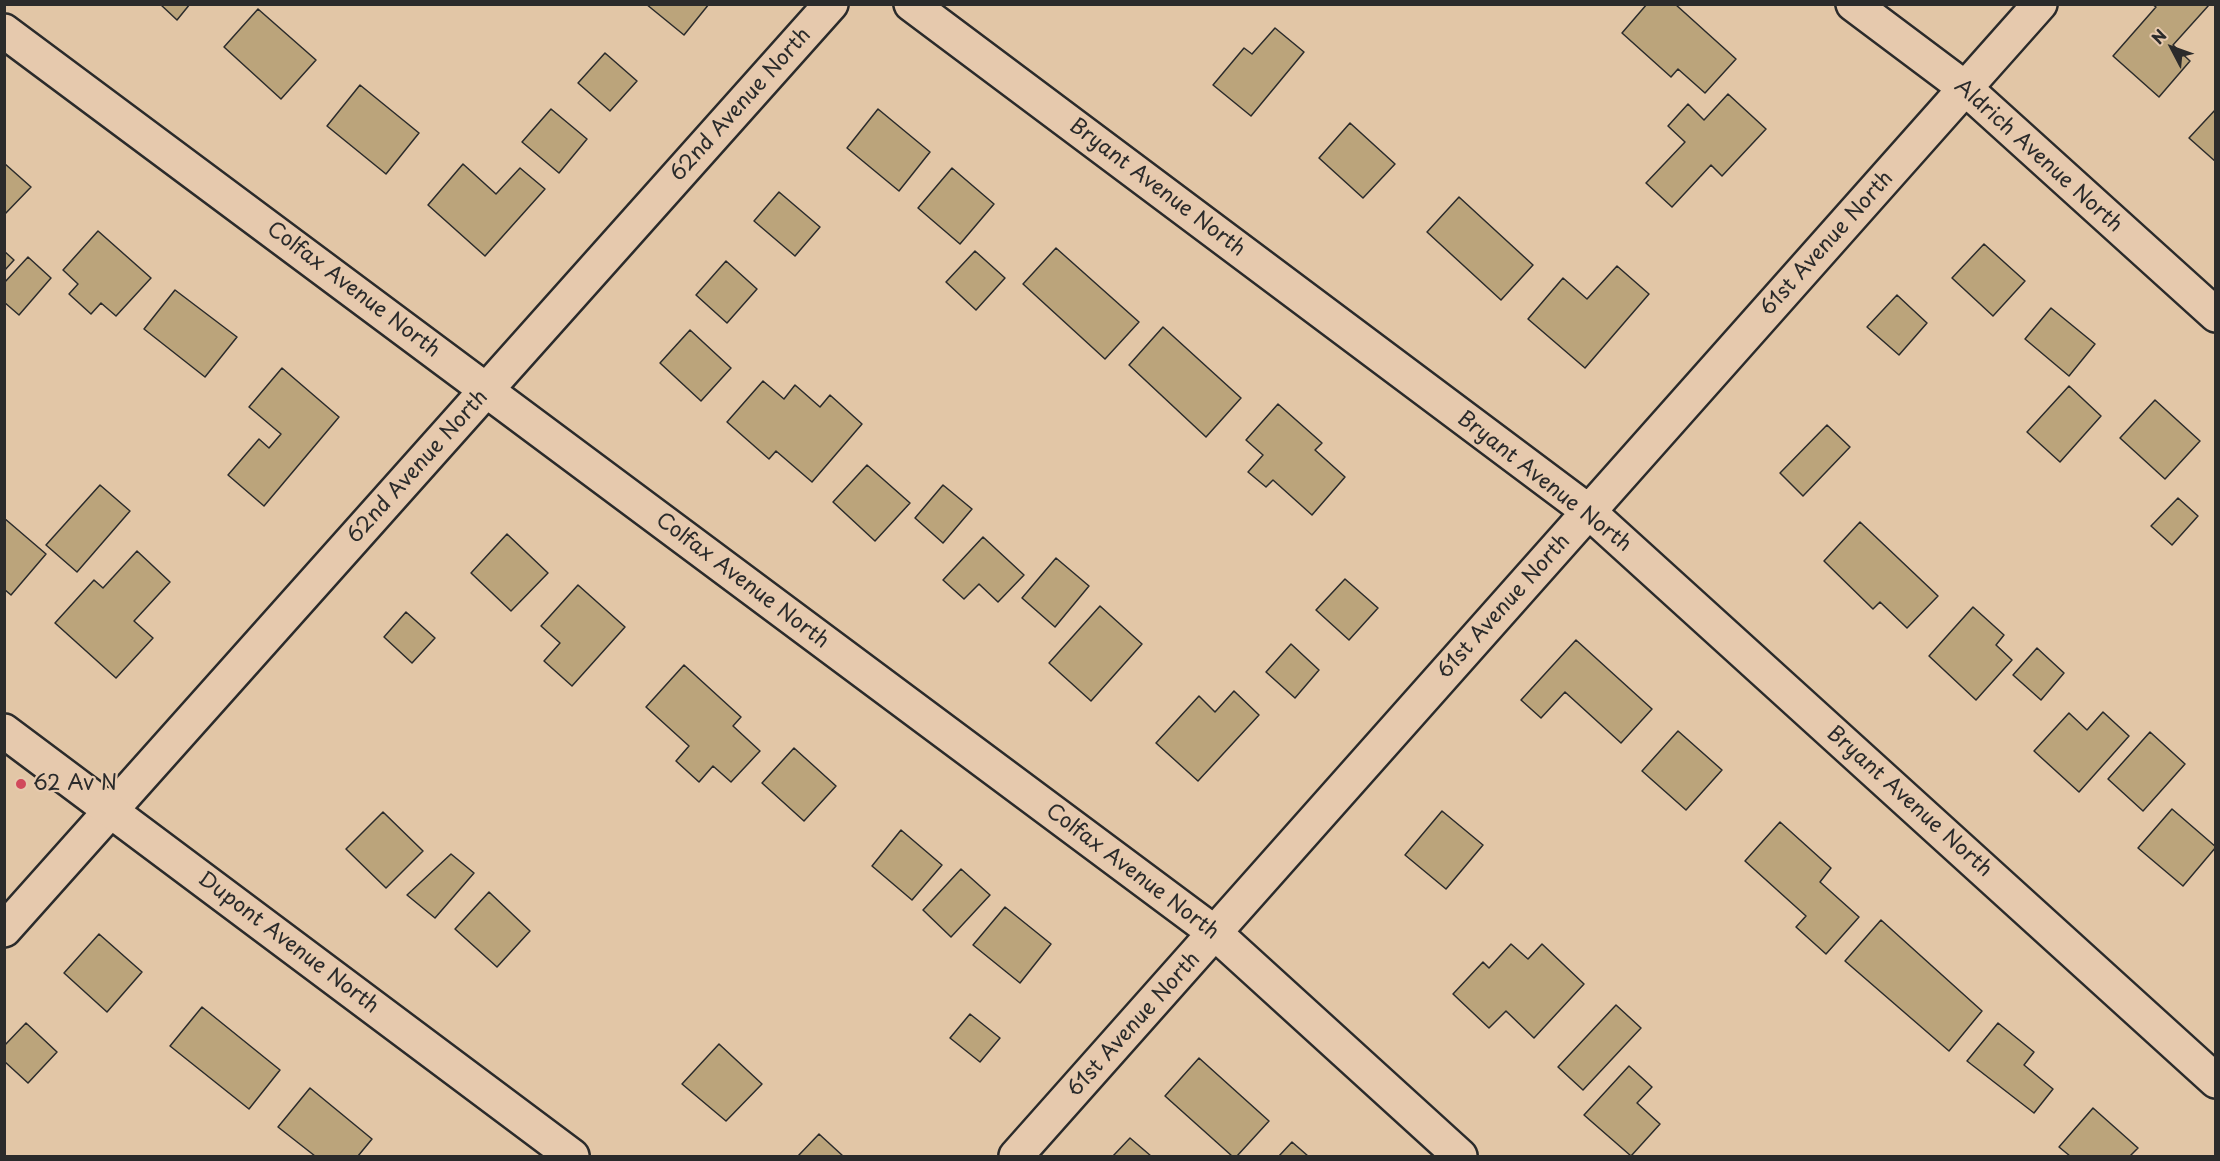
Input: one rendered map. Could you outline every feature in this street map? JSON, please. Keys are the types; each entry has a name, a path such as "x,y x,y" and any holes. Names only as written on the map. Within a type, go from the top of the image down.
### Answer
{"street":[{"name":"62nd Avenue North","path":"4,930 831,4"},
{"name":"Bryant Avenue North","path":"911,4 1588,511 2216,1081"},
{"name":"Aldrich Avenue North","path":"1853,4 1965,88 2216,315"},
{"name":"61st Avenue North","path":"1016,1156 2040,4"},
{"name":"Colfax Avenue North","path":"4,30 1215,933 1460,1156"},
{"name":"Dupont Avenue North","path":"4,731 572,1156"}],"building":[{"path":"160,4 190,4 177,20"},
{"path":"646,4 709,4 684,35"},
{"path":"1647,4 1675,4 1736,59 1705,93 1678,69 1671,77 1622,33"},
{"path":"2153,5 2209,5 2173,45 2190,61 2159,97 2113,56 2156,7"},
{"path":"258,9 316,60 281,99 224,47"},
{"path":"1275,28 1304,52 1251,116 1213,85 1244,48 1252,54"},
{"path":"605,53 637,81 610,111 578,83"},
{"path":"360,85 419,133 386,174 327,126"},
{"path":"1728,94 1766,129 1722,176 1711,165 1672,207 1646,183 1685,142 1668,126 1688,104 1704,120"},
{"path":"551,109 587,139 559,173 522,142"},
{"path":"878,109 930,152 899,191 847,148"},
{"path":"2216,109 2216,162 2189,138"},
{"path":"1350,123 1395,164 1363,198 1319,158"},
{"path":"4,163 31,187 4,215"},
{"path":"463,164 496,194 520,168 545,189 485,256 428,205"},
{"path":"952,168 994,204 960,244 918,208"},
{"path":"779,192 820,227 795,256 754,221"},
{"path":"1459,197 1533,265 1501,300 1427,232"},
{"path":"98,231 151,278 116,316 101,303 91,314 69,294 78,284 63,270"},
{"path":"1984,244 2025,281 1993,316 1952,278"},
{"path":"1056,248 1139,322 1105,359 1023,284"},
{"path":"4,251 14,260 4,271"},
{"path":"975,251 1005,278 976,310 946,282"},
{"path":"28,257 51,278 19,315 4,302 4,283"},
{"path":"726,261 757,289 727,323 696,295"},
{"path":"1617,266 1649,294 1585,368 1528,319 1563,278 1587,299"},
{"path":"175,290 237,337 205,377 144,329"},
{"path":"1897,295 1927,323 1899,355 1867,327"},
{"path":"2051,308 2095,344 2069,376 2025,339"},
{"path":"1163,327 1241,398 1206,437 1129,365"},
{"path":"690,330 731,368 701,401 660,363"},
{"path":"282,368 339,417 264,506 228,475 259,439 269,448 281,434 249,407"},
{"path":"763,381 784,399 795,385 820,407 830,395 862,424 812,482 776,451 769,459 727,422"},
{"path":"2069,386 2101,416 2060,462 2027,432"},
{"path":"2155,400 2200,441 2165,479 2120,438"},
{"path":"1278,404 1322,443 1315,450 1345,477 1312,515 1273,480 1266,487 1248,472 1263,455 1246,440"},
{"path":"1827,425 1850,447 1803,496 1780,473"},
{"path":"867,465 910,503 875,541 833,502"},
{"path":"100,485 130,511 77,572 46,545"},
{"path":"943,485 972,509 943,543 915,518"},
{"path":"2178,498 2198,516 2172,545 2151,526"},
{"path":"4,518 46,554 11,595 4,589"},
{"path":"1860,522 1938,596 1907,628 1880,602 1873,609 1824,561"},
{"path":"507,534 548,573 511,611 471,573"},
{"path":"983,537 1024,575 998,602 979,584 964,599 943,580"},
{"path":"137,551 170,582 134,621 153,638 116,678 55,623 94,580 103,588"},
{"path":"1056,558 1089,586 1055,627 1022,598"},
{"path":"1345,579 1378,608 1349,640 1316,610"},
{"path":"578,585 625,627 572,686 544,661 560,643 541,626"},
{"path":"1100,606 1142,644 1091,701 1049,663"},
{"path":"1973,607 2004,635 1996,645 2012,660 1976,700 1929,656"},
{"path":"406,612 435,638 412,663 384,637"},
{"path":"1576,640 1652,709 1621,743 1565,692 1541,718 1521,700"},
{"path":"1291,644 1319,670 1295,698 1266,672"},
{"path":"2037,648 2064,673 2041,700 2013,675"},
{"path":"684,665 741,717 733,726 760,751 731,782 713,766 699,782 676,761 689,746 646,707"},
{"path":"1234,691 1259,715 1198,781 1156,743 1199,696 1215,712"},
{"path":"2103,712 2129,736 2079,792 2034,751 2069,713 2087,730"},
{"path":"1678,731 1722,770 1686,810 1642,771"},
{"path":"2150,732 2185,764 2143,811 2108,779"},
{"path":"794,748 836,786 804,821 762,783"},
{"path":"2172,809 2216,847 2183,886 2138,848"},
{"path":"1442,811 1483,845 1446,889 1405,855"},
{"path":"383,812 423,851 386,888 346,849"},
{"path":"1780,822 1831,868 1820,882 1859,917 1826,954 1796,927 1806,916 1745,861"},
{"path":"901,830 942,865 912,900 872,866"},
{"path":"451,854 474,873 435,918 407,895"},
{"path":"961,869 990,895 951,937 923,910"},
{"path":"489,892 530,931 497,967 455,929"},
{"path":"1005,907 1051,944 1020,983 973,945"},
{"path":"1881,920 1982,1011 1949,1051 1845,961"},
{"path":"99,934 142,972 107,1012 64,973"},
{"path":"1511,944 1528,959 1542,944 1584,984 1534,1038 1506,1011 1489,1028 1453,994 1483,962 1489,968"},
{"path":"1616,1005 1641,1028 1583,1090 1558,1067"},
{"path":"202,1007 280,1070 249,1109 170,1046"},
{"path":"970,1014 1000,1038 980,1062 950,1038"},
{"path":"26,1023 57,1052 28,1083 4,1061 4,1046"},
{"path":"1998,1023 2034,1052 2024,1065 2053,1089 2034,1113 1967,1061"},
{"path":"719,1044 762,1084 726,1121 682,1084"},
{"path":"1199,1058 1269,1121 1237,1156 1232,1156 1165,1096"},
{"path":"1629,1066 1652,1087 1637,1103 1660,1124 1631,1156 1584,1115"},
{"path":"310,1088 372,1139 358,1156 315,1156 278,1127"},
{"path":"2093,1108 2138,1148 2130,1156 2070,1156 2059,1147"},
{"path":"819,1134 843,1156 798,1156"},
{"path":"1130,1138 1151,1156 1113,1156"},
{"path":"1292,1142 1308,1156 1279,1156"}],"place":[{"name":"62 Av N","path":"21,784"}]}
